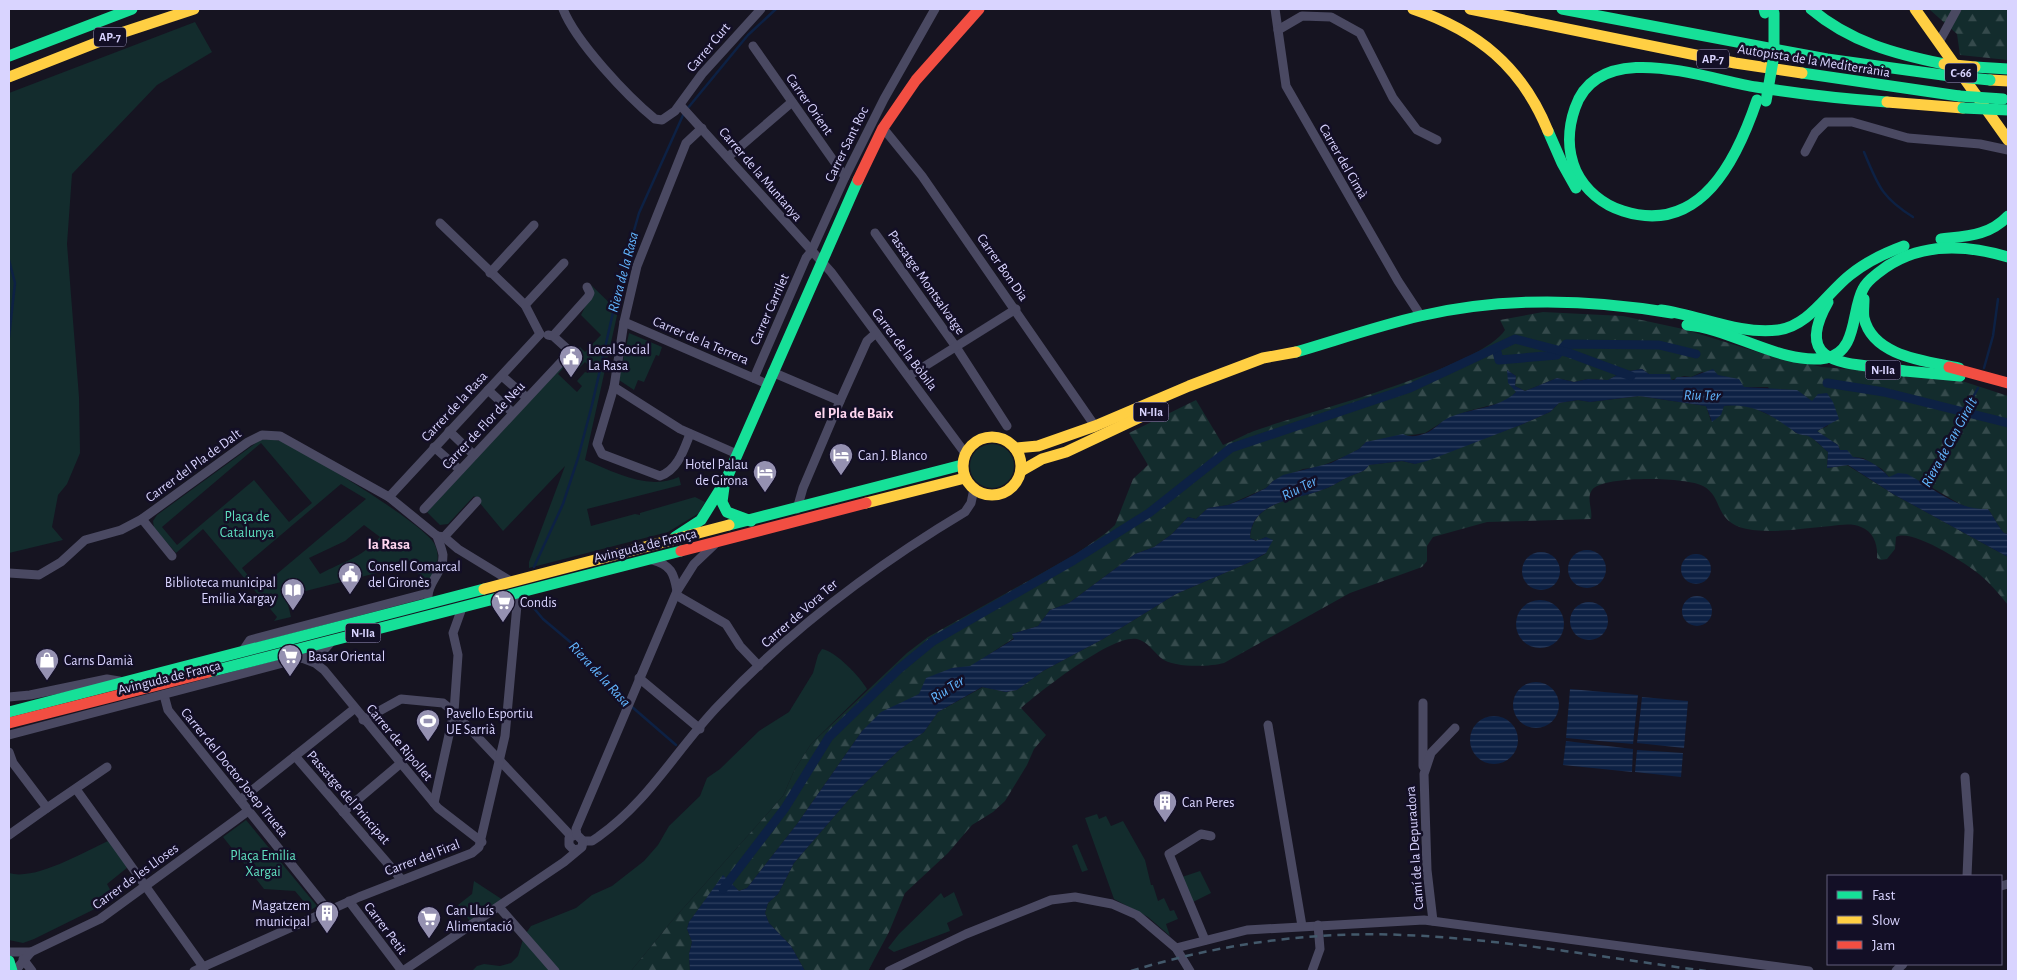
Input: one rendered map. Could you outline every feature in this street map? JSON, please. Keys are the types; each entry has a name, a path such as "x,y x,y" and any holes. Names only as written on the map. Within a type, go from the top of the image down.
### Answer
{"main road":[{"name":"AP-7","path":"9,56 132,9"},
{"name":"AP-7","path":"9,76 121,33 194,9"},
{"path":"669,541 701,520 726,480 772,372 883,128 916,80 979,9"},
{"path":"1413,9 1440,17 1475,35 1501,57 1513,70 1532,99 1557,156 1576,188 1601,211 1624,222 1656,225 1672,222 1698,212 1711,202 1728,183 1744,159 1774,55 1769,11"},
{"name":"Autopista de la Mediterrània","path":"1470,9 1735,64 1958,96 2006,99"},
{"name":"Autopista de la Mediterrània","path":"1562,9 1817,57 1950,76 2008,81"},
{"path":"1811,9 1830,24 1857,40 1892,52 1944,64 2008,69"},
{"name":"C-66","path":"1915,9 2008,141"},
{"path":"1762,100 1721,178 1704,196 1682,209 1656,216 1642,216 1616,209 1596,197 1588,189 1582,182 1572,159 1568,128 1581,94 1596,78 1609,72 1628,68 1648,67 1750,86 1843,99 2008,110"},
{"path":"1661,310 1680,312 1745,328 1780,330 1801,321 1841,282 1868,262 1889,252 1930,240 1979,235 1994,230 2008,216"},
{"path":"1687,325 1703,326 1819,360 1829,358 1839,353 1846,346 1863,287 1878,272 1897,259 1944,248 1977,249 2008,257"},
{"path":"1878,272 1869,283 1863,305 1866,324 1876,339 1899,354 1960,368"},
{"path":"1841,282 1826,306 1816,328 1818,340 1829,358 1841,363 1884,366 1904,371"},
{"name":"N-IIa","path":"1575,303 1687,325 1804,361 1848,368 1953,374 1974,379 2008,392"},
{"name":"N-IIa","path":"1015,448 1038,446 1095,426 1189,386 1263,358 1282,355 1421,316 1489,306 1605,303 1661,310 1758,341 1829,358 1960,368 2008,383"},
{"name":"N-IIa","path":"974,489 989,495 1000,494 1015,484 1021,471 1042,459 1091,441 1194,392 1266,366 1282,355"},
{"path":"974,489 965,478 962,465 965,453 975,442 987,437 1003,439 1015,448 1020,459 1021,471"},
{"name":"Avinguda de França","path":"9,712 244,649 752,521 962,465"},
{"name":"Avinguda de França","path":"9,723 965,478"},
{"path":"726,480 722,499 724,508 732,517 752,521"},
{"path":"9,961 14,971"}],"street":[{"name":"Carrer Curt","path":"563,9 576,34 637,104 655,119 662,120 680,104 702,74 760,9"},
{"name":"Carrer Sant Roc","path":"811,252 845,177 884,99 935,9"},
{"name":"Carrer del Cimà","path":"1275,9 1286,86 1398,281 1421,316"},
{"path":"1939,42 1958,9"},
{"path":"1278,30 1302,16 1332,17 1360,33 1393,98 1417,130 1437,140"},
{"name":"Carrer Orient","path":"753,46 845,177"},
{"path":"728,157 792,102"},
{"name":"Carrer de la Muntanya","path":"680,104 821,263"},
{"path":"1804,152 1815,133 1826,122 1852,122 1908,138 1980,144 2008,150"},
{"path":"690,434 675,465 666,474 660,476 602,454 597,444 614,387 624,322 637,266 652,224 686,143 702,128"},
{"name":"Carrer Bon Dia","path":"883,128 922,176 1016,309 1095,426"},
{"path":"440,223 524,305 540,334 552,336 573,354"},
{"path":"490,273 534,226"},
{"name":"Passatge Montsalvatge","path":"876,233 956,347 1007,426"},
{"name":"Carrer Carrilet","path":"754,378 806,258 811,252"},
{"path":"524,305 564,263"},
{"name":"Carrer de la Bòbila","path":"821,263 831,272 910,376 965,453"},
{"path":"552,336 588,297 590,293 587,287"},
{"path":"910,376 1016,309"},
{"name":"Carrer de la Terrera","path":"624,322 767,384"},
{"path":"797,509 803,488 840,401 867,341 876,333"},
{"name":"Carrer de la Rasa","path":"389,497 540,334"},
{"name":"Carrer de Flor de Neu","path":"424,509 562,361"},
{"path":"772,372 840,401"},
{"path":"502,376 527,398"},
{"path":"614,387 690,434 737,454"},
{"path":"488,390 513,413"},
{"path":"449,431 474,455"},
{"name":"Carrer del Pla de Dalt","path":"9,573 39,575 61,562 85,540 121,530 142,519 248,442 262,435 280,436 389,497 440,536"},
{"path":"434,447 460,470"},
{"name":"Carrer de Vora Ter","path":"402,971 498,907 578,840 592,841 615,826 659,780 715,709 759,666 834,599 902,550 965,512 974,489"},
{"path":"440,536 477,501"},
{"path":"142,519 172,556"},
{"path":"440,536 512,582"},
{"path":"424,604 438,573 443,556 440,536"},
{"path":"578,840 576,829 676,593 694,564 717,542"},
{"path":"650,559 663,563 672,570 676,593 726,624 740,646 759,666"},
{"name":"Avinguda de França","path":"244,649 250,640 428,593"},
{"path":"482,842 505,736 518,594"},
{"path":"434,803 454,712 458,655 453,633 462,608"},
{"path":"353,612 366,619"},
{"name":"Avinguda de França","path":"9,735 302,658 324,650 332,641"},
{"name":"Carrer de Ripollet","path":"302,658 315,663 324,670 354,710 434,803 482,842"},
{"path":"639,678 700,729"},
{"name":"Avinguda de França","path":"9,697 30,695 107,679 124,682"},
{"name":"Carrer del Doctor Josep Trueta","path":"164,695 168,710 328,910"},
{"path":"363,720 401,699 443,703 454,712 578,840"},
{"name":"Camí de la Depuradora","path":"1423,703 1427,870 1433,921"},
{"path":"240,800 354,710"},
{"path":"1268,725 1302,926"},
{"name":"Camí de la Depuradora","path":"1424,774 1431,753 1455,728"},
{"path":"9,752 11,762 47,808"},
{"name":"Passatge del Principat","path":"295,756 402,880"},
{"path":"343,812 400,763"},
{"path":"9,835 107,766"},
{"path":"1965,777 1969,830 1967,875"},
{"path":"76,789 204,968"},
{"name":"Carrer de les Lloses","path":"14,971 31,952 100,919 248,811"},
{"path":"1205,940 1169,854 1201,834 1211,836"},
{"name":"Carrer del Firal","path":"194,971 349,901 472,853 482,842"},
{"path":"889,971 966,934 1051,900 1064,898 1096,900 1132,912 1157,929 1176,948 1190,971"},
{"name":"Carrer Petit","path":"349,901 402,971"},
{"path":"498,907 555,971"},
{"path":"1176,948 1247,930 1318,925 1433,921 1810,971"},
{"path":"1312,971 1320,949 1318,925"},
{"name":"Carrer de les Lloses","path":"9,952 31,952"},
{"path":"23,959 32,971"}],"green space":[{"path":"1929,9 2008,9 2008,60 1960,55 1957,34"},
{"path":"195,22 212,52 157,85 72,174 67,244 79,397 80,453 67,484 58,495 52,527 63,540 9,553 9,93"},
{"path":"591,285 618,311 585,460 619,474 643,481 667,481 679,477 681,485 587,509 591,526 635,514 640,515 640,513 695,497 705,502 699,513 668,532 529,568 529,562 565,466 503,531 474,496 448,524 440,525 427,512 580,347 585,352 601,335 581,315 593,291","holes":["585,362 590,367 588,373 585,372 577,381 582,386 577,392 558,374 568,363 576,371"]},
{"path":"1543,312 1623,316 1683,329 1764,354 1822,367 1953,378 2008,396 2008,534 2004,533 1988,509 1971,509 1921,481 1889,477 1882,469 1863,458 1853,457 1840,450 1838,445 1816,431 1828,426 1812,402 1800,393 1770,390 1768,387 1743,387 1726,377 1702,372 1691,377 1684,376 1671,380 1669,374 1649,374 1642,369 1622,372 1608,380 1588,379 1574,382 1557,378 1525,391 1515,386 1516,376 1507,370 1516,392 1507,401 1468,411 1447,419 1425,433 1366,442 1359,449 1348,455 1319,467 1303,469 1273,481 1266,488 1228,505 1208,508 1196,519 1188,517 1172,534 1154,547 1135,554 1069,603 1050,610 1038,626 1012,634 1014,638 970,667 952,668 919,694 862,731 797,824 747,888 739,891 723,876 689,922 687,929 692,942 689,954 690,971 631,971 671,922 783,796 794,771 811,744 907,653 928,637 1076,554 1115,525 1133,479 1148,465 1129,433 1196,400 1223,445 1254,431 1428,374 1489,345 1505,330 1500,320"},
{"path":"629,333 662,347 659,356 656,355 644,382 638,380 634,390 619,380"},
{"path":"1639,396 1706,406 1711,421 1724,406 1741,404 1784,422 1796,433 1810,436 1828,452 1827,468 1847,465 1893,494 2008,557 2008,605 1979,574 1951,555 1914,537 1896,537 1895,549 1887,559 1880,560 1877,558 1877,548 1872,536 1865,529 1857,526 1842,525 1778,531 1747,529 1736,526 1729,521 1710,491 1694,483 1646,479 1599,485 1590,493 1591,519 1487,522 1433,537 1427,546 1427,561 1422,567 1350,593 1224,663 1201,666 1174,664 1161,658 1147,644 1137,639 1111,645 1077,665 1021,708 1046,735 1034,749 1027,765 1005,801 993,812 972,825 948,853 905,893 889,932 868,971 805,971 791,946 769,923 765,913 768,903 778,894 794,863 851,797 898,751 924,732 938,712 983,687 1006,692 1017,690 1043,671 1103,639 1176,594 1265,554 1269,547 1266,537 1257,541 1250,538 1258,516 1266,509 1287,500 1325,489 1349,476 1361,472 1369,465 1402,461 1415,464 1523,424 1550,412 1559,403 1578,400 1590,402"},
{"name":"Plaça de Catalunya","path":"260,440 278,440 340,474 412,522 435,545 438,555 437,563 430,581 421,584 416,563 286,596 291,617 274,621 277,617 203,529 176,553 154,528 153,521 157,515","holes":["261,443 312,503 289,522 254,480 177,545 162,527","341,484 366,499 259,589 242,568","364,525 380,537 359,555 320,574 309,558 345,541"]},
{"path":"996,444 1008,450 1013,457 1013,475 1008,482 1001,487 988,488 980,485 973,478 970,462 973,454 980,447"},
{"path":"822,649 841,660 854,672 867,689 811,744 794,771 783,796 671,922 631,971 472,971 477,966 484,964 500,966 511,963 518,956 524,936 531,926 576,908 592,895 612,886 644,861 658,845 669,826 700,796 707,778 720,769 759,731 789,712 813,673 818,655"},
{"path":"1097,814 1099,819 1106,816 1111,826 1123,821 1145,860 1151,885 1153,885 1158,901 1164,898 1170,911 1174,910 1178,919 1166,924 1170,936 1148,917 1114,899 1085,818"},
{"name":"Plaça Emilia Xargai","path":"246,820 317,906 311,910 295,891 264,889 223,837"},
{"path":"108,841 128,867 107,884 115,899 34,939 23,943 9,940 9,873 32,873 45,869"},
{"path":"1077,844 1088,870 1082,872 1072,846"},
{"path":"1200,871 1211,893 1193,902 1182,877"},
{"path":"474,881 506,902 472,924 458,905 472,894"},
{"path":"954,892 963,915 947,923 950,931 894,952 888,948 899,934 941,893 944,898"}],"water":[{"name":"Riu Ter","path":"1642,369 1649,374 1670,374 1671,380 1674,380 1677,377 1691,377 1713,369 1718,375 1739,379 1744,387 1797,390 1812,401 1818,394 1827,393 1833,402 1839,419 1817,431 1838,445 1840,450 1847,450 1853,457 1872,463 1889,477 1898,473 1907,474 1956,502 1977,509 1988,509 2004,533 2008,534 2008,557 1893,494 1848,465 1827,468 1828,452 1815,440 1797,433 1763,412 1745,407 1724,406 1721,415 1712,422 1706,406 1639,396 1590,402 1578,400 1559,403 1550,412 1523,424 1427,461 1415,464 1402,461 1369,465 1361,472 1349,476 1325,489 1276,504 1258,516 1252,526 1250,538 1256,541 1266,537 1273,540 1266,553 1248,563 1176,594 1103,639 1043,671 1017,690 1006,692 982,687 938,712 924,732 898,751 851,797 794,863 778,894 768,903 765,913 769,923 791,946 805,971 690,971 689,954 692,942 687,929 689,922 723,875 739,891 747,888 797,824 862,731 881,712 919,694 926,678 952,668 970,666 1014,639 1012,634 1038,626 1050,610 1069,603 1135,554 1154,547 1172,534 1188,517 1196,519 1208,508 1228,505 1248,497 1266,488 1283,475 1331,463 1359,449 1366,442 1403,434 1420,435 1432,430 1448,418 1493,405 1509,398 1516,392 1508,383 1507,370 1516,376 1515,386 1525,391 1557,378 1574,382 1588,379 1608,380 1622,372"},
{"path":"1587,550 1594,551 1600,556 1605,562 1605,576 1600,582 1594,587 1587,588 1580,587 1574,582 1569,576 1568,569 1569,562 1574,556 1580,551"},
{"path":"1541,552 1554,558 1560,571 1554,584 1541,590 1528,584 1522,571 1528,558"},
{"path":"1696,554 1707,558 1711,569 1707,580 1696,584 1685,580 1681,569 1685,558"},
{"path":"1697,596 1708,600 1712,611 1708,622 1697,626 1686,622 1682,611 1686,600"},
{"path":"1540,600 1549,602 1557,607 1562,615 1564,624 1562,633 1557,641 1549,646 1540,648 1531,646 1523,641 1518,633 1516,624 1518,615 1523,607 1531,602"},
{"path":"1589,602 1602,608 1608,621 1602,634 1589,640 1576,634 1570,621 1576,608"},
{"path":"1531,682 1541,682 1553,688 1558,696 1558,714 1553,722 1545,727 1531,728 1523,725 1516,718 1513,710 1513,700 1516,692 1523,685"},
{"path":"1570,689 1638,695 1633,744 1566,738"},
{"path":"1642,697 1688,701 1684,748 1637,743"},
{"path":"1494,716 1503,718 1511,723 1516,731 1518,740 1516,749 1511,757 1503,762 1494,764 1485,762 1477,757 1472,749 1470,740 1472,731 1477,723 1485,718"},
{"path":"1566,741 1633,749 1632,772 1563,765"},
{"path":"1637,750 1683,753 1681,777 1635,772"}],"waterway":[{"name":"Riera de la Rasa","path":"687,109 748,35 776,9"},
{"name":"Riera de la Rasa","path":"534,567 563,504 578,458 622,273 639,213 684,113"},
{"name":"Riera de Can Giralt","path":"1864,152 1877,182 1887,196 1913,217"},
{"path":"9,260 15,283 9,337"},
{"name":"Riera de Can Giralt","path":"1984,368 1993,336 1998,299"},
{"path":"723,889 785,808 829,737 899,669 933,641 1074,560 1149,513 1231,448 1410,388 1515,339 1569,353 1631,376"},
{"path":"1496,348 1499,360 1557,355 1566,344 1659,345 1696,354"},
{"path":"1827,383 1884,392 2008,423"},
{"name":"Riera de Can Giralt","path":"1924,487 1978,388"},
{"name":"Riera de la Rasa","path":"527,600 543,619 575,646 627,703"},
{"name":"Riera de la Rasa","path":"631,706 676,745"}],"railway":[{"path":"1131,971 1198,953 1266,941 1369,934 1480,940 1706,971"}],"traffic: fast":[{"path":"9,56 132,9"},
{"path":"1562,9 1827,59 1950,76"},
{"path":"1764,9 1765,13"},
{"path":"1811,9 1841,30 1857,38 1891,51 1944,64"},
{"path":"1766,101 1774,55 1774,13"},
{"path":"1975,67 2008,69"},
{"path":"1757,100 1739,146 1712,187 1694,202 1674,212 1650,216 1623,211 1608,205 1595,196 1584,184 1573,163 1570,140 1571,123 1575,108 1588,86 1606,74 1629,68 1683,71 1772,90 1887,102"},
{"path":"1802,73 1959,96"},
{"path":"1950,76 1990,80"},
{"path":"1959,96 2003,99"},
{"path":"1963,108 2008,110"},
{"path":"1548,131 1562,163 1576,188"},
{"path":"675,537 701,520 726,480 858,180"},
{"path":"1941,239 1977,234 1993,228 2008,216"},
{"path":"1661,310 1749,330 1778,330 1789,327 1808,316 1856,270 1876,258 1904,246"},
{"path":"1687,325 1721,333 1793,357 1826,358 1844,348 1849,339 1859,298 1866,284 1893,263 1908,256 1941,248 1974,250 2008,257"},
{"path":"1864,299 1864,318 1869,331 1878,341 1903,355 1959,368"},
{"path":"1828,302 1818,325 1817,342 1823,353 1835,360 1851,364 1904,371"},
{"path":"1296,352 1420,316 1482,306 1514,303 1578,303 1641,308 1672,313"},
{"path":"1894,370 1960,376"},
{"path":"729,525 962,465"},
{"path":"724,487 722,502 727,512 751,521"},
{"path":"209,672 681,551"},
{"path":"9,712 484,589"},
{"path":"9,961 12,971"}],"traffic: slow":[{"path":"9,77 121,33 194,9"},
{"path":"1413,9 1458,28 1495,54 1525,88 1548,131"},
{"path":"1470,9 1735,63 1802,73"},
{"path":"1915,9 2008,140"},
{"path":"1944,64 1975,67"},
{"path":"1990,80 2008,81"},
{"path":"1887,102 1963,108"},
{"path":"1015,448 1038,446 1095,426 1189,386 1263,358 1296,352"},
{"path":"1021,471 1042,459 1066,452 1151,412"},
{"path":"986,437 998,437 1013,445 1021,460 1021,466 1021,472 1013,487 998,495 986,495 971,487 963,472 963,460 971,445 986,437"},
{"path":"866,503 965,478"},
{"path":"484,589 729,525"}],"traffic: jam":[{"path":"858,180 883,128 916,80 979,9"},
{"path":"1949,367 2008,383"},
{"path":"681,551 866,503"},
{"path":"9,723 209,672"}],"place":[{"name":"Local Social La Rasa","path":"571,378"},
{"name":"Can J. Blanco","path":"841,476"},
{"name":"Hotel Palau de Girona","path":"765,493"},
{"name":"Consell Comarcal del Gironès","path":"350,595"},
{"name":"Biblioteca municipal Emilia Xargay","path":"293,611"},
{"name":"Condis","path":"503,623"},
{"name":"Basar Oriental","path":"290,677"},
{"name":"Carns Damià","path":"47,681"},
{"name":"Pavello Esportiu UE Sarrià","path":"428,742"},
{"name":"Can Peres","path":"1165,823"},
{"name":"Magatzem municipal","path":"327,934"},
{"name":"Can Lluís Alimentació","path":"429,939"}],"district":[{"name":"el Pla de Baix","path":"854,413"},
{"name":"la Rasa","path":"389,544"}]}
